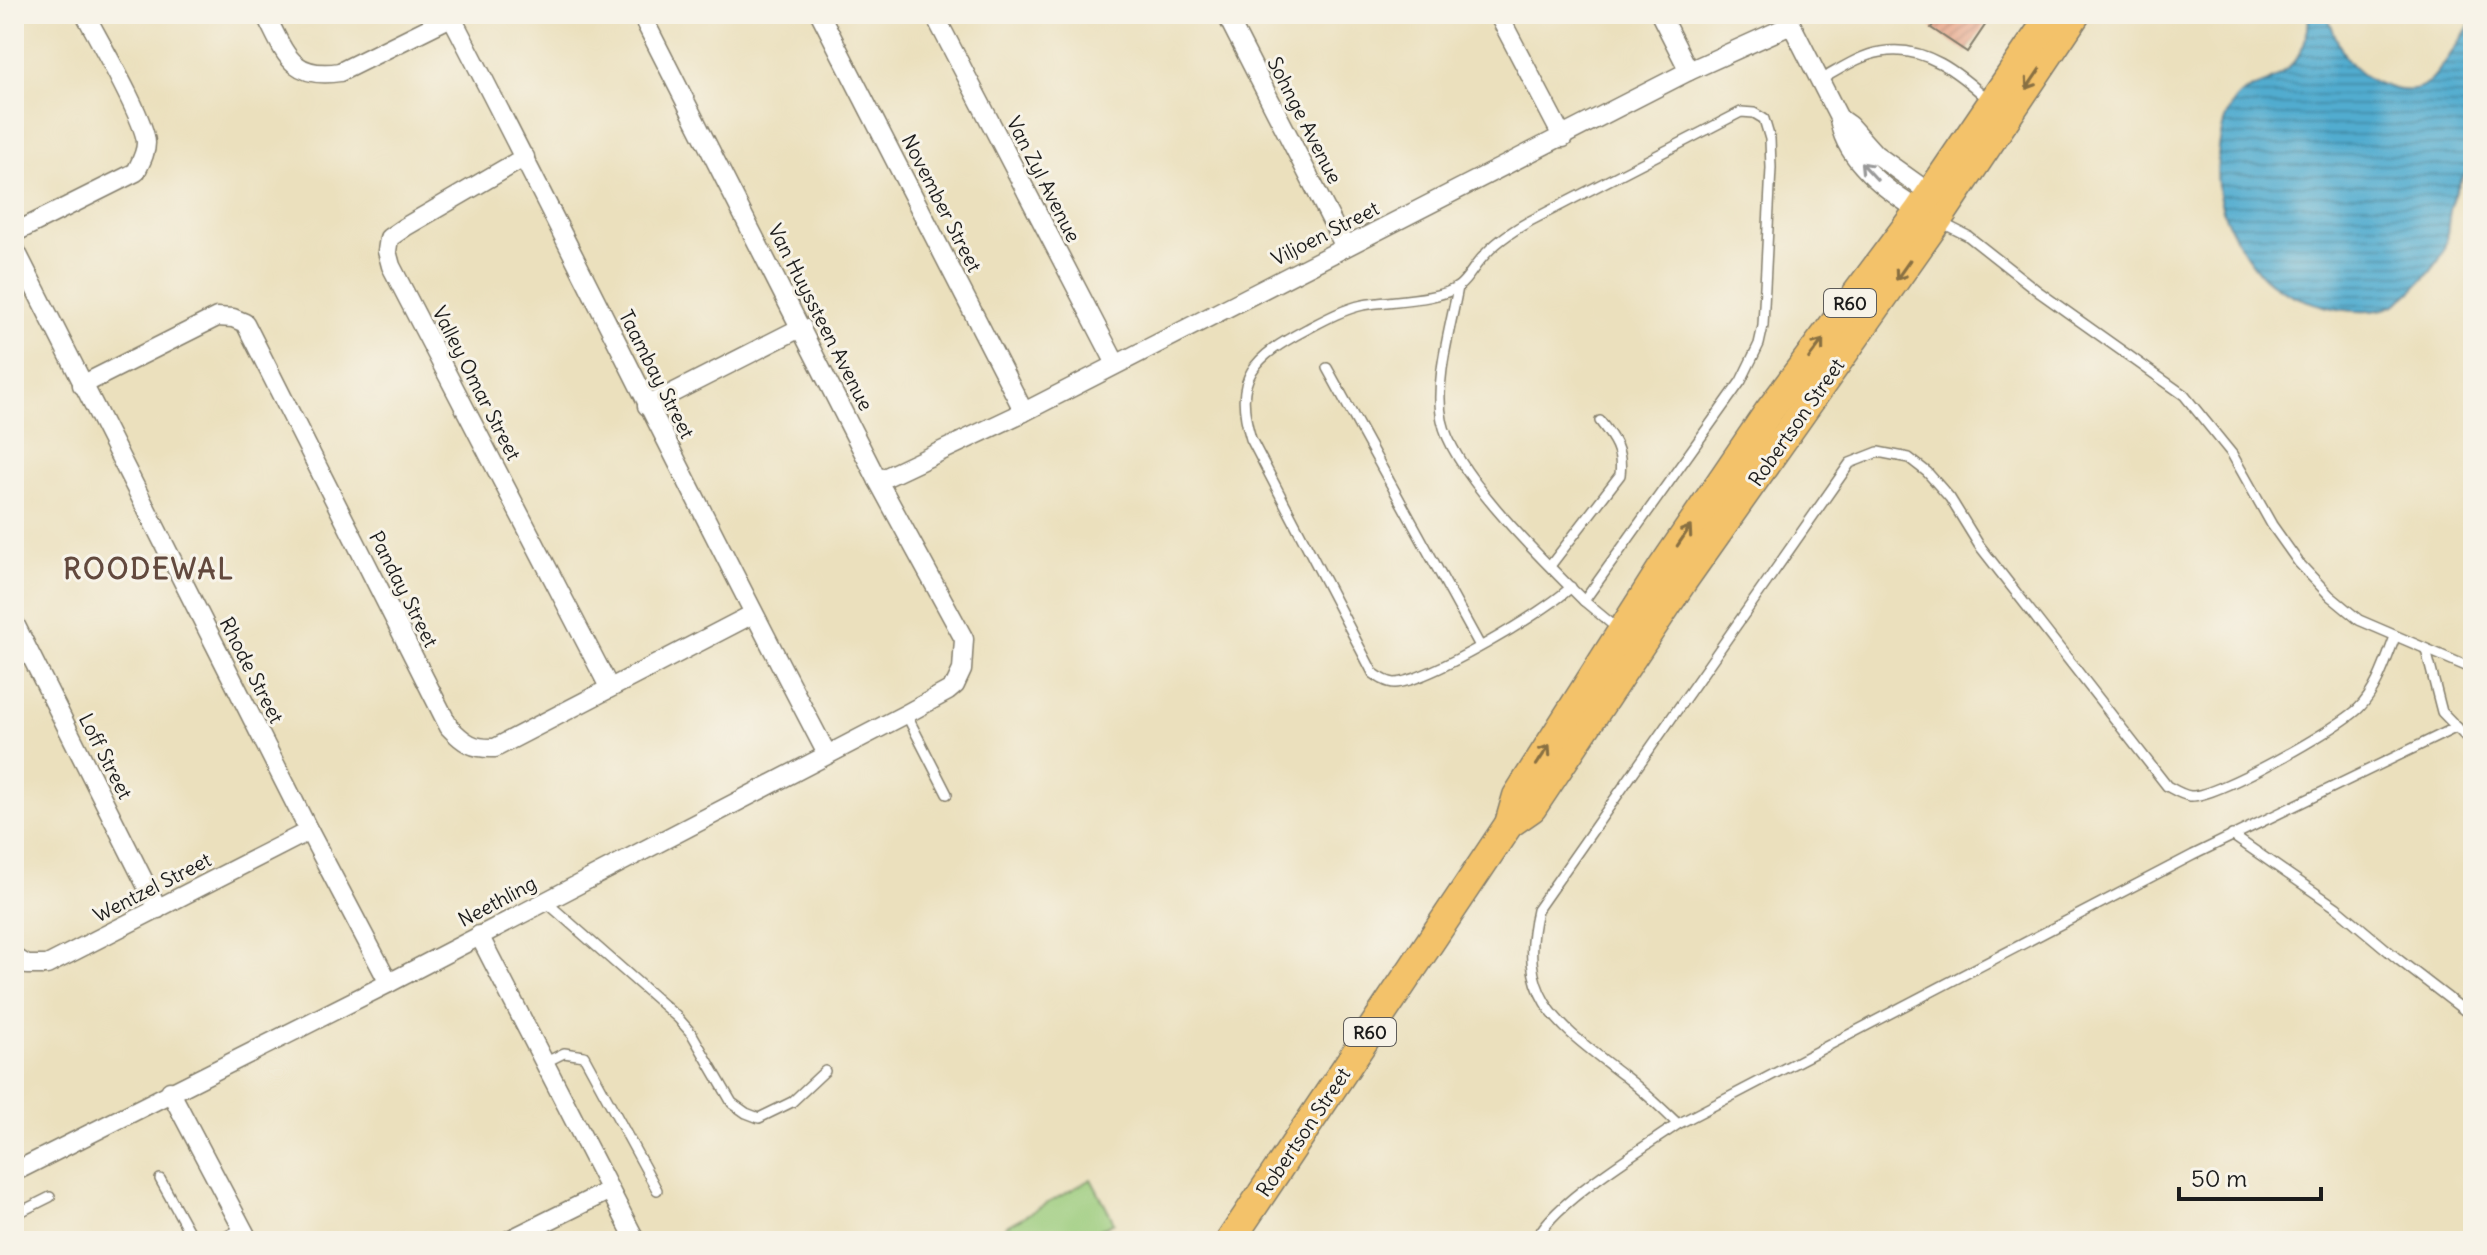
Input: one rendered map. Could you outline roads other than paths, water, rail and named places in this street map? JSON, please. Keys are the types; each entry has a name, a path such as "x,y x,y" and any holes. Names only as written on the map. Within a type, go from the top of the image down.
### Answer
{"main road":[{"name":"Robertson Street","path":"1933,208 1991,103 2052,14"},
{"name":"Robertson Street","path":"1230,1241 1509,824 1517,796 1632,639 1769,411 1933,208 2076,14"}],"street":[{"path":"14,233 136,172 145,153 147,141 139,119 85,14"},
{"path":"265,14 293,65 308,73 323,75 340,72 451,16"},
{"name":"Van Huyssteen Avenue","path":"641,14 878,481 964,639"},
{"name":"November Street","path":"820,14 1024,412"},
{"name":"Van Zyl Avenue","path":"934,14 1116,364"},
{"name":"Sohnge Avenue","path":"1226,14 1345,247"},
{"path":"1498,14 1563,138"},
{"path":"1660,14 1689,71"},
{"name":"Taambay Street","path":"451,16 525,157 647,406 827,754"},
{"path":"1788,19 1839,118 1933,208"},
{"name":"Viljoen Street","path":"878,481 1024,412 1563,138 1788,19"},
{"name":"Valley Omar Street","path":"525,157 405,227 389,238 387,251 391,266 609,687"},
{"name":"Rhode Street","path":"14,247 389,983"},
{"name":"Panday Street","path":"82,385 217,317 245,323 449,727 463,742 479,748 495,748 753,614"},
{"path":"647,406 802,327"},
{"name":"Loff Street","path":"14,622 158,909"},
{"name":"Neethling","path":"14,1172 389,983 948,691 955,685 962,670 964,639"},
{"name":"Wentzel Street","path":"14,957 27,965 47,965 309,831"},
{"path":"479,935 636,1241"},
{"path":"170,1091 245,1234"},
{"path":"507,1241 608,1191"}],"lane":[{"path":"1820,80 1882,51 1924,54 1964,78 1991,103"},
{"path":"1584,601 1741,381 1759,344 1763,326 1771,168 1770,139 1764,119 1754,113 1741,112 1530,221 1503,237 1458,287 1441,392 1442,420 1452,448 1472,480 1550,566 1584,601 1632,639"},
{"path":"1933,208 2039,292 2184,395 2232,454 2272,525 2299,563 2330,596 2359,620 2473,669"},
{"path":"1933,208 1968,236"},
{"path":"1458,287 1418,299 1361,305 1323,320 1263,355 1251,370 1245,391 1244,415 1251,439 1373,673 1392,683 1425,675 1480,646 1543,610 1571,587"},
{"path":"1327,368 1480,646"},
{"path":"1550,566 1620,475 1622,460 1618,445 1600,421"},
{"path":"1678,1124 1638,1086 1559,1024 1536,987 1531,934 1537,910 1850,463 1878,452 1909,458 1927,472 1950,498 1979,545 2167,786 2189,796 2215,791 2342,723 2362,706 2381,672 2395,637"},
{"path":"2426,650 2442,712 2473,744"},
{"path":"906,714 947,794"},
{"path":"1536,1241 1559,1210 1678,1124 2232,835 2457,727"},
{"path":"2232,835 2337,908 2473,1017"},
{"path":"544,900 678,1018 692,1034 732,1103 746,1113 759,1118 774,1113 792,1102 825,1071"},
{"path":"544,1063 564,1053 584,1056 657,1190"},
{"path":"160,1179 194,1241"},
{"path":"14,1215 50,1197"},
{"path":"218,1241 245,1234"}],"water":[{"path":"2309,14 2327,14 2342,51 2351,64 2379,84 2398,90 2416,89 2430,81 2473,21 2473,163 2455,194 2446,242 2439,260 2405,297 2383,309 2353,311 2332,308 2285,292 2272,284 2242,248 2226,219 2220,199 2218,159 2227,115 2240,95 2278,76 2293,63 2307,36"}],"district":[{"name":"ROODEWAL","path":"149,569"}]}
